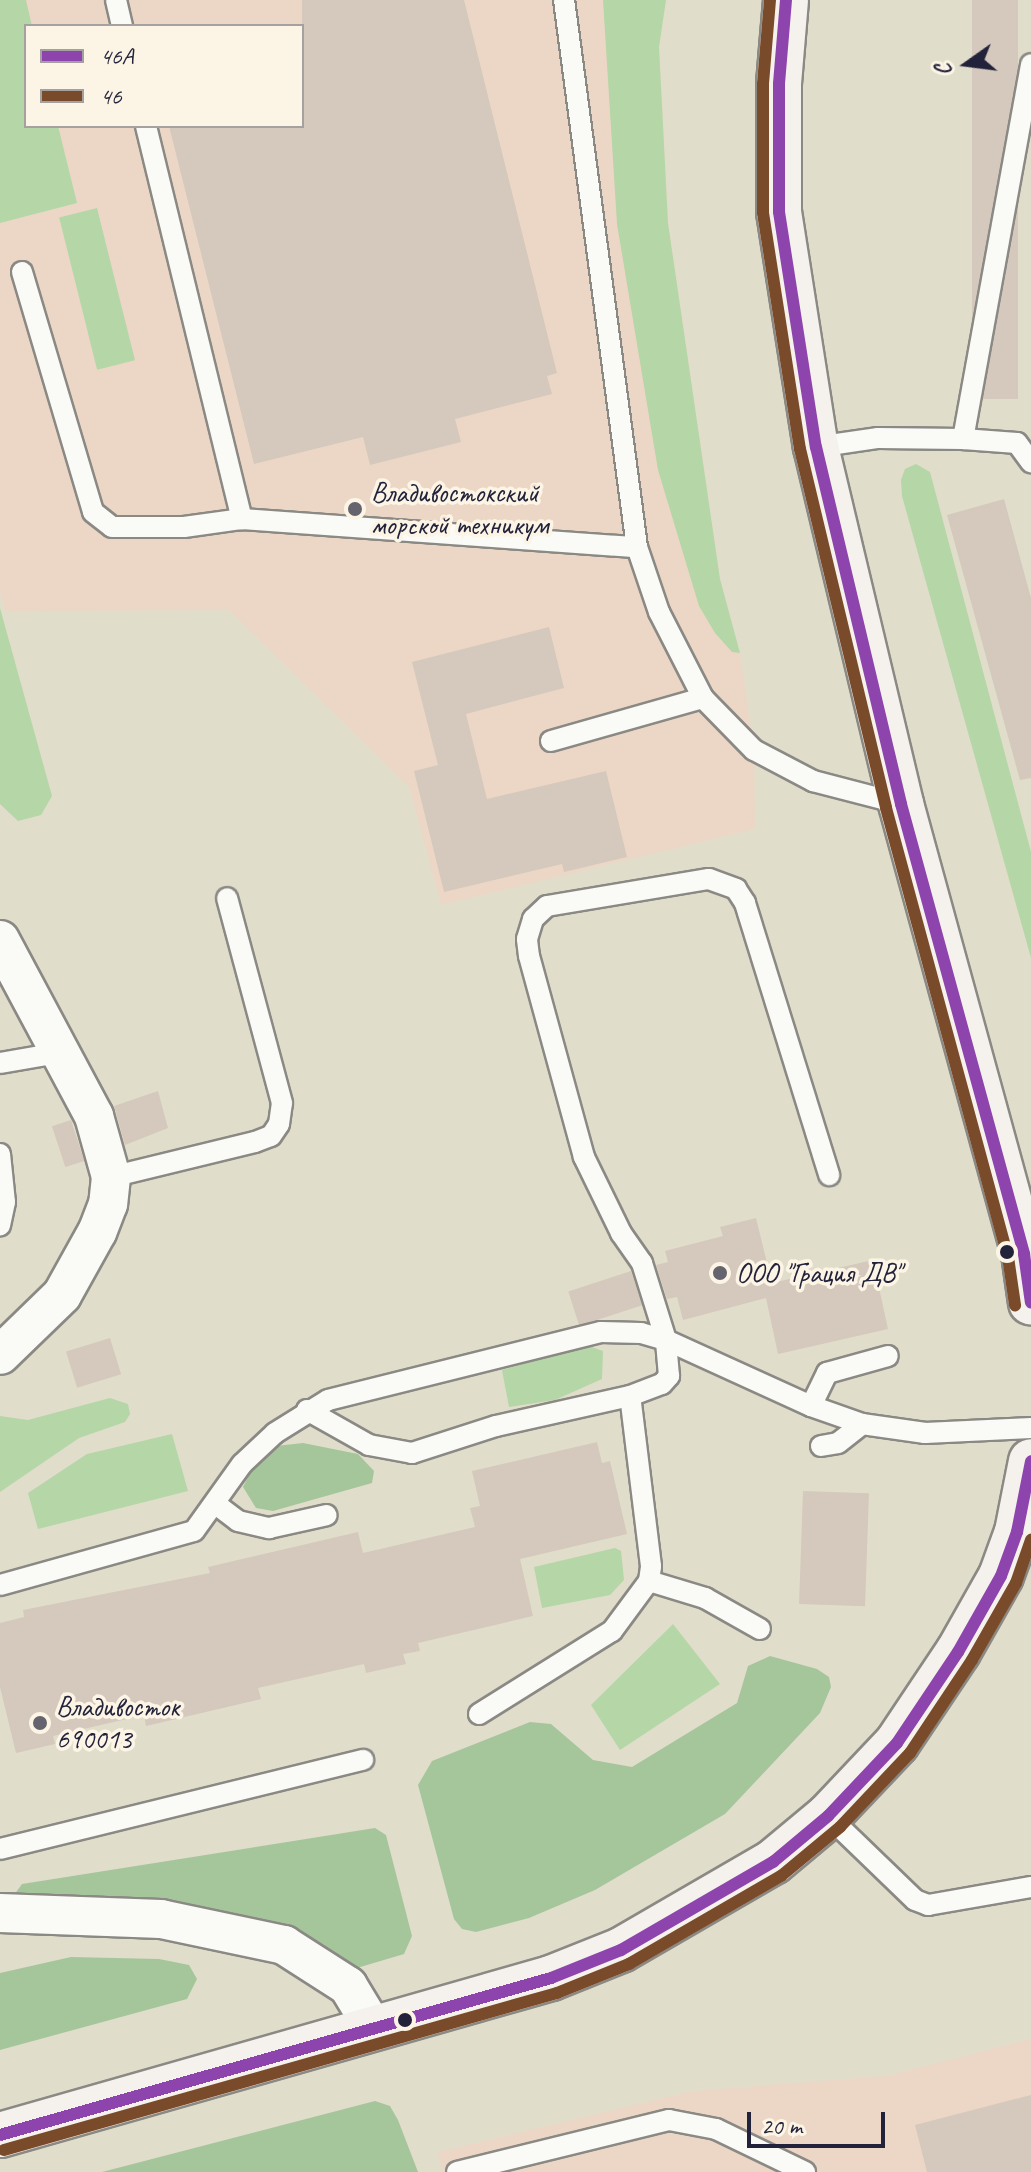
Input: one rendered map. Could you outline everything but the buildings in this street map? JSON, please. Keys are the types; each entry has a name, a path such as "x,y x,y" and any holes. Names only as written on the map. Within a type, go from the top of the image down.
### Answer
{"street":[{"path":"786,0 779,84 779,212 816,447 901,804 1024,1254 1031,1303"},
{"path":"0,940 63,1052 94,1116 111,1177 108,1204 97,1232 62,1295 0,1355"},
{"path":"0,2135 551,1978 621,1950 773,1862 828,1816 897,1743 958,1652 1026,1535 1031,1461"},
{"path":"0,1913 161,1919 284,1945 348,1986 374,2029"}],"lane":[{"path":"116,0 122,24"},
{"path":"564,0 637,547 659,612 703,698 754,750 813,781 901,804"},
{"path":"963,439 1031,64"},
{"path":"146,128 242,519"},
{"path":"22,272 93,512 112,527 184,527 242,519 637,547"},
{"path":"816,447 878,438 963,439 1017,443 1031,462"},
{"path":"551,741 703,698"},
{"path":"307,1410 369,1445 412,1453 496,1426 630,1396 662,1384 669,1376 666,1340 642,1263 621,1233 584,1157 529,956 527,939 533,919 547,906 709,879 736,889 745,903 829,1175"},
{"path":"111,1177 255,1142 271,1136 279,1124 282,1103 227,898"},
{"path":"0,1063 63,1052"},
{"path":"0,1154 5,1202 0,1225"},
{"path":"0,1585 172,1541 194,1531 217,1505 242,1464 307,1410 328,1400 601,1332 641,1333 666,1340 811,1406 862,1424 925,1433 1031,1428"},
{"path":"811,1406 827,1373 888,1356"},
{"path":"479,1714 612,1631 649,1581 651,1566 630,1396"},
{"path":"821,1446 838,1443 862,1424"},
{"path":"217,1505 238,1521 269,1528 327,1515"},
{"path":"649,1581 705,1598 760,1629"},
{"path":"0,1849 363,1760"},
{"path":"828,1816 915,1900 928,1905 1031,1887"},
{"path":"457,2172 669,2120 716,2129 805,2172"}],"shaded area":[{"name":"Владивостокский морской техникум","path":"0,0 666,0 659,47 668,223 720,579 740,653 754,750 755,829 441,905 409,787 229,610 5,611 0,591"},
{"path":"1031,2039 1031,2172 443,2172 438,2152 692,2091 886,2076"}],"green space":[{"path":"0,0 26,0 32,24 24,24 24,128 58,128 77,203 0,223"},
{"path":"603,0 666,0 659,47 668,223 720,579 740,653 732,652 715,633 699,606 658,470 617,224"},
{"path":"97,208 135,360 97,370 59,217"},
{"path":"916,464 930,472 1031,852 1031,958 902,496 901,480 905,469"},
{"path":"0,608 52,796 41,815 18,821 0,804"},
{"path":"589,1346 603,1351 602,1379 555,1400 509,1407 502,1370"},
{"path":"110,1398 128,1404 130,1414 125,1422 79,1438 0,1492 0,1416 28,1420"},
{"path":"172,1434 188,1491 38,1529 28,1493 87,1454"},
{"path":"303,1443 358,1454 374,1471 372,1483 273,1511 256,1508 243,1487 252,1469 276,1446"},
{"path":"615,1548 621,1551 624,1580 610,1595 542,1608 534,1567"},
{"path":"673,1624 720,1684 620,1750 591,1705"},
{"path":"770,1656 817,1669 829,1677 831,1687 820,1713 725,1814 595,1890 529,1918 476,1932 462,1929 454,1919 418,1785 432,1761 530,1722 551,1724 593,1760 632,1767 737,1703 748,1666"},
{"path":"375,1828 386,1835 412,1936 404,1954 357,1968 294,1929 14,1895 22,1884"},
{"path":"71,1957 159,1959 189,1965 197,1979 187,1999 0,2050 0,1973"},
{"path":"375,2101 390,2106 418,2172 102,2172"}],"transit line":[{"name":"46","path":"770,0 763,84 763,213 800,449 886,808 1008,1257 1015,1305"},
{"name":"46А","path":"786,0 779,84 779,212 816,447 901,804 1024,1254 1031,1303"},
{"name":"46А","path":"0,2135 551,1978 621,1950 773,1862 828,1816 897,1743 958,1652 1001,1576 1017,1532 1031,1461"},
{"name":"46","path":"4,2150 557,1993 629,1964 781,1876 840,1827 910,1753 972,1660 1016,1583 1031,1540"}],"place":[{"name":"Владивостокский морской техникум","path":"355,509"},
{"name":"ООО \"Грация ДВ\"","path":"720,1273"},
{"name":"Владивосток 690013","path":"40,1723"}]}
